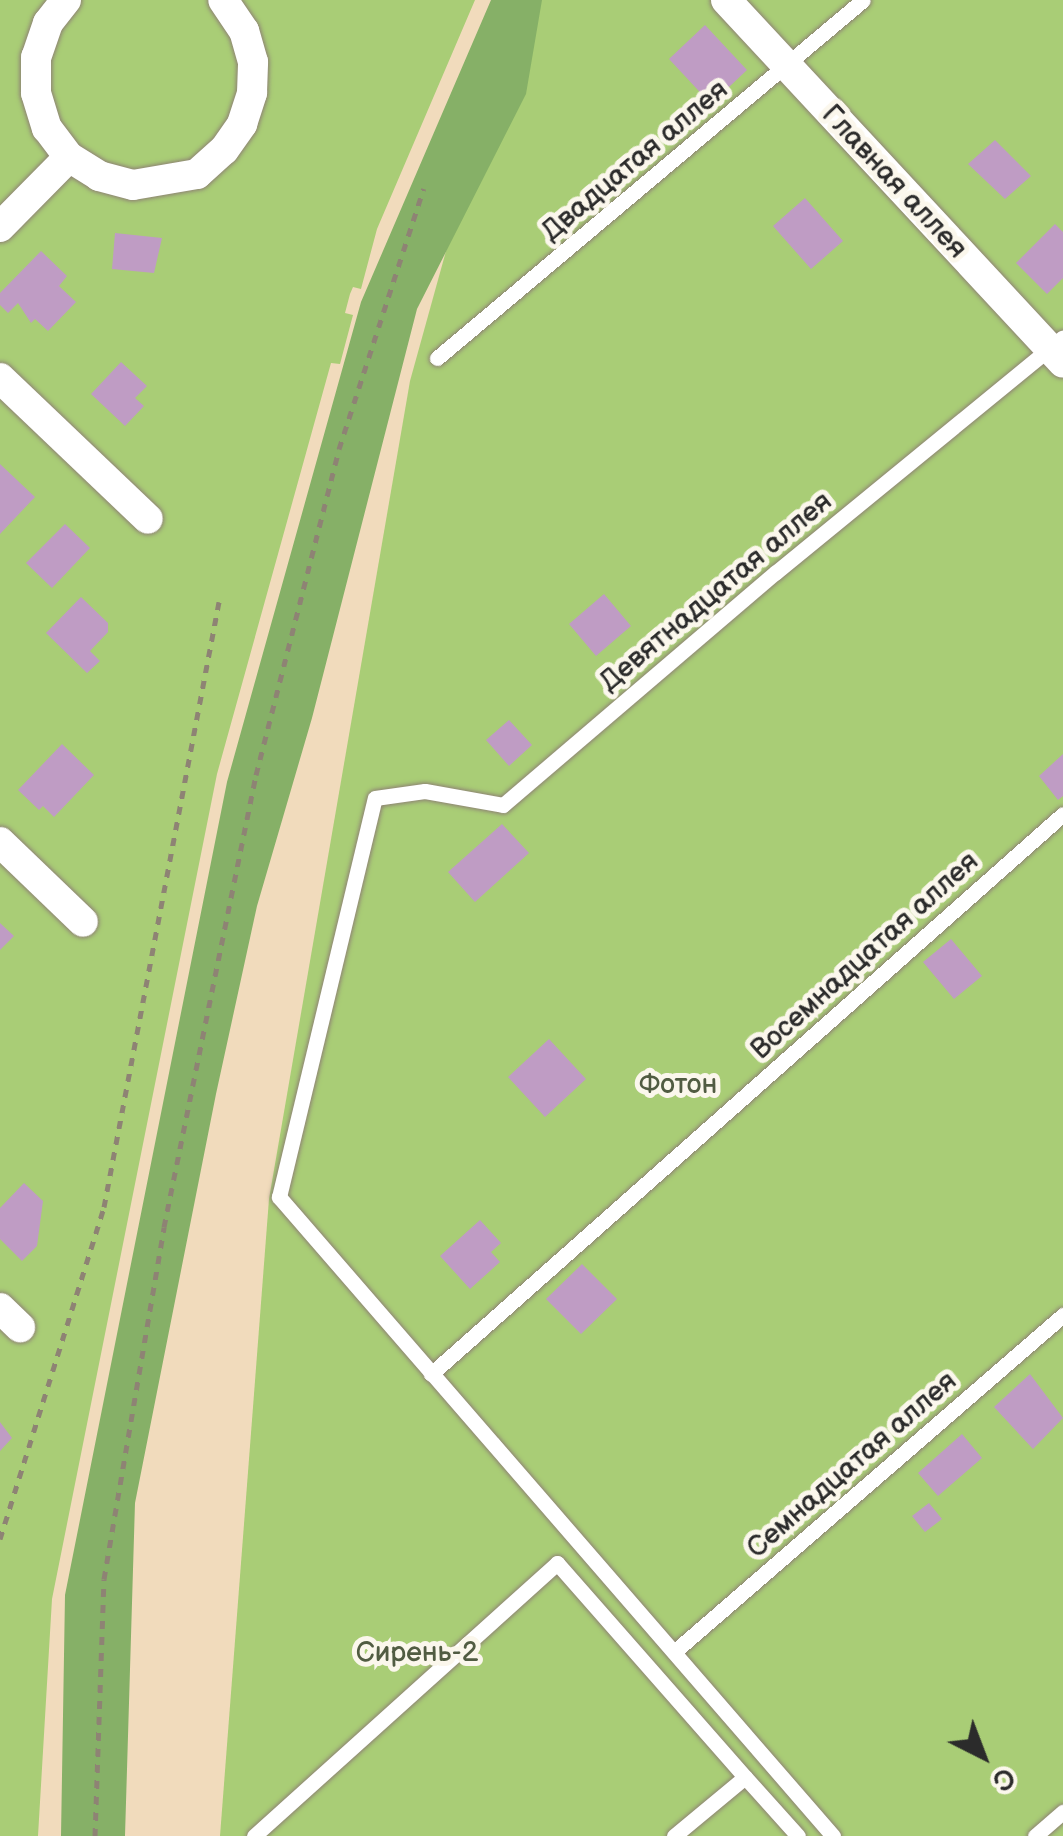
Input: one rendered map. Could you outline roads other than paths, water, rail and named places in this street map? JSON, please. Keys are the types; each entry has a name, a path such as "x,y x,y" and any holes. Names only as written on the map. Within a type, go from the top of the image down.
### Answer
{"street":[{"path":"66,0 48,23 36,57 36,94 47,128 70,156 99,176 134,185 197,174 224,150 242,124 252,94 253,62 244,31 223,0"},
{"name":"Главная аллея","path":"726,0 785,68 1059,350"},
{"path":"0,227 70,156"},
{"path":"0,378 148,519"},
{"path":"0,842 83,922"}],"lane":[{"name":"Двадцатая аллея","path":"437,358 863,0"},
{"name":"Девятнадцатая аллея","path":"430,1374 279,1197 375,798 425,791 502,805 775,573 1059,350"},
{"name":"Восемнадцатая аллея","path":"430,1374 1063,814"},
{"name":"Семнадцатая аллея","path":"674,1652 1063,1315"},
{"path":"430,1374 832,1836"},
{"path":"254,1836 557,1562 798,1836"},
{"path":"674,1836 745,1778"},
{"path":"1035,1836 1063,1812"}],"park label":[{"name":"Фотон","path":"678,1085"},
{"name":"Сирень-2","path":"417,1653"}]}
